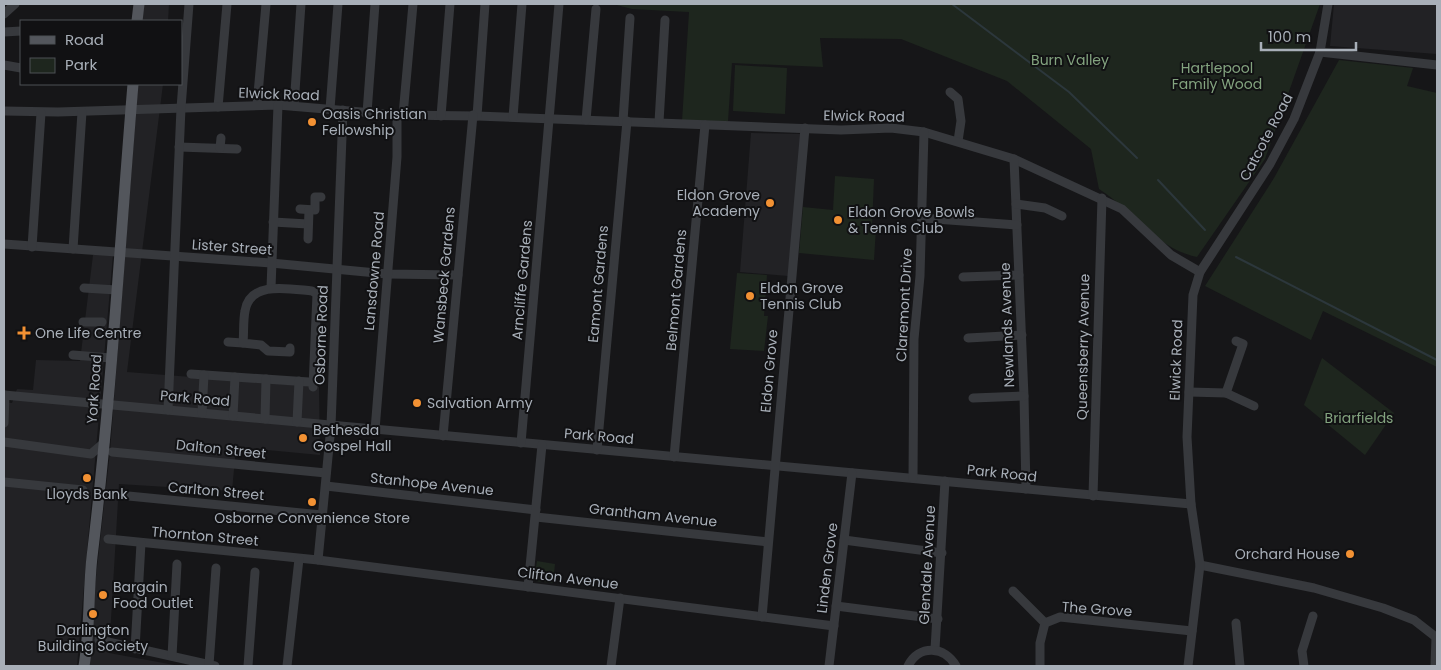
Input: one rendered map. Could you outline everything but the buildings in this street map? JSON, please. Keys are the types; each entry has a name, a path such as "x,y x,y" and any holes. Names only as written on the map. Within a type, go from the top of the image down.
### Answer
{"main road":[{"path":"138,20 139,4"},
{"name":"York Road","path":"84,666 87,647 92,559 106,442 133,85"}],"street":[{"path":"4,14 14,4"},
{"path":"168,410 181,108 189,4"},
{"path":"218,107 227,4"},
{"path":"257,105 266,4"},
{"path":"294,106 301,4"},
{"path":"330,109 338,4"},
{"path":"367,113 375,4"},
{"name":"Lansdowne Road","path":"375,430 400,115 412,4"},
{"path":"440,116 450,4"},
{"name":"Wansbeck Gardens","path":"444,436 485,4"},
{"path":"513,117 522,4"},
{"name":"Arncliffe Gardens","path":"521,443 559,4"},
{"name":"Catcote Road","path":"1200,272 1270,164 1294,119 1320,52 1328,4"},
{"path":"586,120 596,9"},
{"name":"Eamont Gardens","path":"597,450 625,121 630,18"},
{"path":"659,122 665,20"},
{"path":"4,32 20,31"},
{"path":"1320,52 1437,65"},
{"path":"4,65 20,68"},
{"path":"950,92 962,99 958,141"},
{"path":"271,288 278,105"},
{"name":"Elwick Road","path":"4,111 41,113 278,105 400,115 513,117 805,128 891,128 924,132 958,141 1014,160 1102,198 1122,209 1171,255 1200,272 1193,295 1187,437 1191,504 1200,565 1188,666"},
{"name":"Osborne Road","path":"318,560 331,426 343,110"},
{"path":"73,249 82,112"},
{"path":"32,247 41,113"},
{"name":"Belmont Gardens","path":"674,457 705,125"},
{"name":"Eldon Grove","path":"762,617 805,128"},
{"name":"Claremont Drive","path":"913,478 914,339 920,276 924,132"},
{"path":"220,148 221,138"},
{"path":"179,147 237,149"},
{"name":"Newlands Avenue","path":"1014,160 1022,335 1026,489"},
{"path":"308,239 308,224 304,210 315,210 317,194"},
{"name":"Queensberry Avenue","path":"1093,496 1102,198"},
{"path":"1016,204 1045,208 1058,217"},
{"path":"922,218 1017,225"},
{"path":"273,222 308,224"},
{"name":"Lister Street","path":"4,244 272,263 387,274 458,275"},
{"path":"963,278 1019,276"},
{"path":"84,288 117,290"},
{"path":"191,374 299,381 311,385 317,294 312,291 271,288 254,294 245,310 243,343"},
{"path":"83,322 102,322"},
{"path":"968,338 1022,335"},
{"path":"228,342 261,345 268,350 290,352 290,348"},
{"path":"1226,393 1243,344"},
{"path":"73,355 111,358"},
{"path":"202,413 204,375"},
{"path":"233,416 235,377"},
{"path":"265,418 266,379"},
{"path":"297,422 299,381"},
{"path":"1189,392 1226,393 1254,406"},
{"path":"4,395 4,423"},
{"name":"Park Road","path":"4,395 1191,504"},
{"path":"973,398 1024,396"},
{"path":"4,442 91,454 106,442"},
{"path":"528,587 542,445"},
{"name":"Dalton Street","path":"112,452 326,473"},
{"name":"Linden Grove","path":"829,666 852,473"},
{"name":"Glendale Avenue","path":"935,649 945,481"},
{"path":"4,482 83,490"},
{"name":"Stanhope Avenue","path":"326,486 536,513"},
{"name":"Carlton Street","path":"108,494 322,514"},
{"name":"Grantham Avenue","path":"536,513 768,542"},
{"name":"Thornton Street","path":"108,539 300,558"},
{"path":"844,540 942,553"},
{"path":"135,649 141,543"},
{"path":"287,666 300,558"},
{"name":"Clifton Avenue","path":"300,558 834,626"},
{"path":"172,656 177,564"},
{"path":"1200,565 1314,588 1383,608 1414,620 1437,637 1435,666"},
{"path":"99,640 212,666 216,568"},
{"path":"248,666 255,572"},
{"path":"1013,591 1045,623"},
{"path":"611,666 620,598"},
{"path":"836,606 938,619"},
{"path":"1304,666 1302,651 1313,616"},
{"name":"The Grove","path":"1040,666 1040,643 1045,623 1060,617 1192,631"},
{"path":"1236,623 1240,666"},
{"path":"908,666 919,654 935,649 946,654 956,666"}],"shaded area":[{"path":"144,4 169,4 168,20 142,20"},
{"path":"1334,4 1437,4 1437,54 1330,46"},
{"path":"138,85 163,85 127,372 319,387 320,455 236,447 232,491 119,484 109,653 180,666 86,666 110,452"},
{"name":"Eldon Grove Academy","path":"751,133 801,134 788,276 740,272"},
{"path":"93,255 113,255 77,666 4,666 4,402 12,403 17,389 33,390 36,360 80,361"}],"green space":[{"path":"613,4 1320,4 1265,159 1197,257 1183,253 1157,238 1099,189 1091,149 1007,81 901,39 820,38 823,67 732,63 728,121 682,121 689,12 632,9"},
{"path":"1339,60 1413,68 1407,86 1437,93 1437,367 1323,311 1311,340 1205,286 1274,178"},
{"path":"735,65 787,68 785,114 733,111"},
{"name":"Eldon Grove Bowls & Tennis Club","path":"835,176 874,179 872,227 876,228 874,260 799,253 803,207 833,210"},
{"name":"Eldon Grove Tennis Club","path":"737,273 767,275 764,316 768,316 764,351 730,349"},
{"name":"Briarfields","path":"1322,358 1394,413 1365,455 1304,405"},
{"path":"537,561 555,564 553,583 534,581"}],"waterway":[{"path":"952,4 1069,92 1137,158"},
{"path":"1158,180 1205,230"},
{"path":"1236,257 1437,360"}],"place":[{"name":"Oasis Christian Fellowship","path":"312,122"},
{"name":"Eldon Grove Academy","path":"770,203"},
{"name":"Eldon Grove Bowls & Tennis Club","path":"838,220"},
{"name":"Eldon Grove Tennis Club","path":"750,296"},
{"name":"One Life Centre","path":"24,333"},
{"name":"Salvation Army","path":"417,403"},
{"name":"Bethesda Gospel Hall","path":"303,438"},
{"name":"Lloyds Bank","path":"87,478"},
{"name":"Osborne Convenience Store","path":"312,502"},
{"name":"Orchard House","path":"1350,554"},
{"name":"Bargain Food Outlet","path":"103,595"},
{"name":"Darlington Building Society","path":"93,614"}],"park label":[{"name":"Burn Valley","path":"1070,60"},
{"name":"Hartlepool Family Wood","path":"1217,76"}]}
